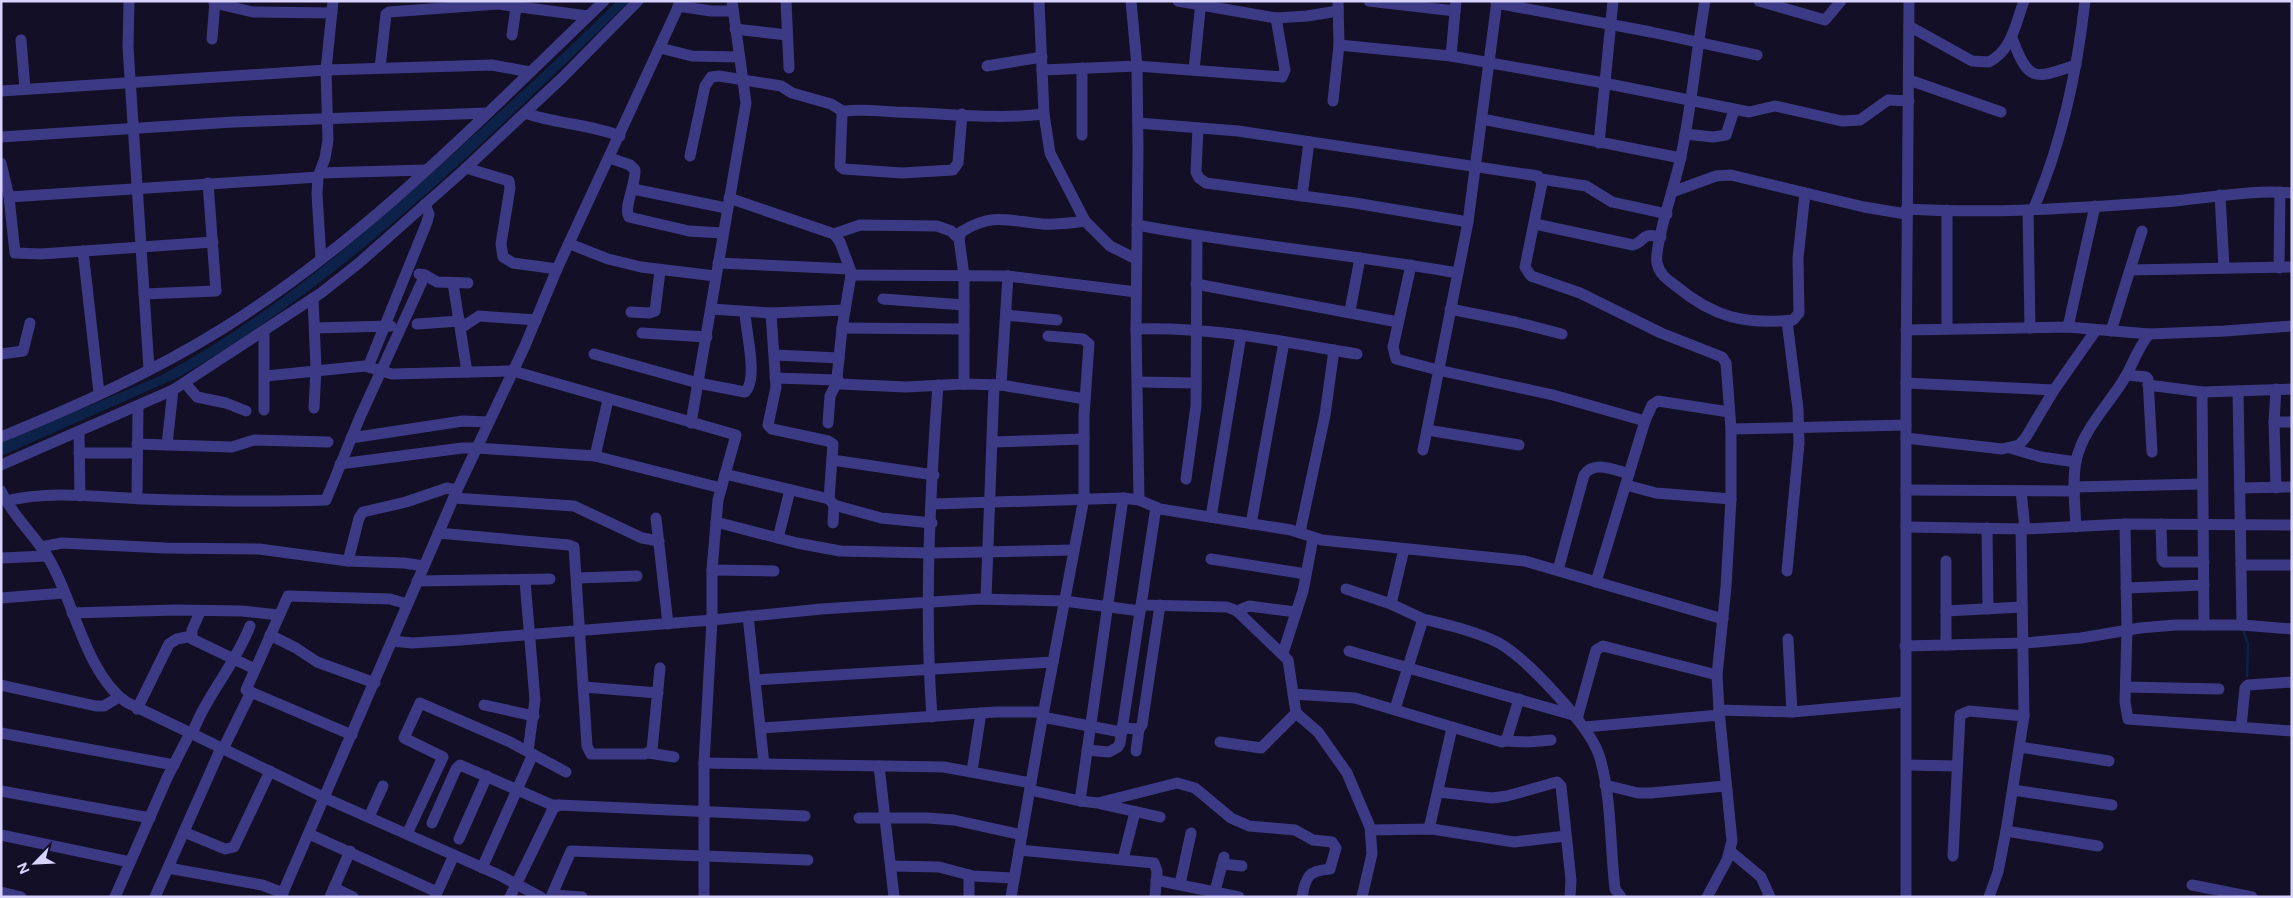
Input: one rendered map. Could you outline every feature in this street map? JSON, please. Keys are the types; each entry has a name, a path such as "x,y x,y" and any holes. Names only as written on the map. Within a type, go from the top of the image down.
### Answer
{"street":[{"path":"129,1 128,47 149,369"},
{"path":"1,437 100,393 223,329 321,259 426,170 604,1"},
{"path":"1,465 172,390 264,332 313,298 359,263 466,168 525,113 638,1"},
{"path":"786,1 786,35 789,68"},
{"path":"1039,1 1044,114 1050,153 1085,221 1110,246 1136,259"},
{"path":"1131,1 1137,66 1138,123 1136,329 1139,500"},
{"path":"1178,1 1200,3 1276,18 1308,16 1339,4 1339,45 1332,101"},
{"path":"1369,1 1456,6 1451,56"},
{"path":"1599,143 1613,1"},
{"path":"1705,1 1681,158 1657,255 1660,271 1696,303 1719,314 1736,319 1793,320 1799,313 1798,258 1805,193"},
{"path":"1759,1 1826,20 1841,1"},
{"path":"1906,897 1906,211 1909,1"},
{"path":"1909,26 1981,63 1995,59 2012,38 2024,1"},
{"path":"2030,328 2031,210 2056,149 2076,65 2085,1"},
{"path":"212,39 214,2 264,13 332,7 326,70 328,140 319,175 321,259"},
{"path":"1423,450 1468,222 1490,64 1496,2 1757,55"},
{"path":"1194,70 1200,3"},
{"path":"380,68 383,32 386,14 389,12 516,4 588,16"},
{"path":"512,35 516,4"},
{"path":"168,868 262,885 282,895 455,494 680,4 711,11 733,6 746,103 722,233 707,337 691,423"},
{"path":"1042,70 1137,66 1282,77 1285,70 1276,18"},
{"path":"735,29 786,35"},
{"path":"2012,38 2020,58 2031,73 2039,75 2049,74 2076,65"},
{"path":"21,40 25,89"},
{"path":"1339,45 1451,56 1604,83 1734,110 1757,112 1775,106 1851,122 1868,116 1882,102 1909,100"},
{"path":"660,48 692,56 739,57"},
{"path":"987,66 1042,58"},
{"path":"1,91 380,68 492,65 530,72"},
{"path":"1082,68 1082,135"},
{"path":"690,156 708,80 719,76 781,86 792,93 831,104 844,112 962,114 1006,117 1044,114"},
{"path":"1909,80 2001,112"},
{"path":"1685,134 1713,137 1726,135 1734,110"},
{"path":"844,112 839,162 841,168 902,173 943,173 956,168 962,114"},
{"path":"1,137 327,118 488,113"},
{"path":"525,113 546,121 600,128 620,136"},
{"path":"1482,119 1681,158"},
{"path":"1138,123 1238,131 1538,176 1541,179 1586,186 1612,202 1667,214"},
{"path":"1198,128 1196,172 1199,178 1206,183 1468,222"},
{"path":"1302,196 1309,142"},
{"path":"610,158 633,168 635,173 634,189 627,208 629,217 689,231 722,233"},
{"path":"1,163 9,197 15,253 41,254 213,242"},
{"path":"466,168 508,181 510,188 501,244 503,257 513,262 558,269"},
{"path":"9,197 319,175 426,170"},
{"path":"1672,192 1716,176 1731,176 1805,193 1906,211 2031,210 2220,195 2286,193 2279,268"},
{"path":"1541,179 1535,224 1525,267 1526,272 1531,276 1580,293 1661,332 1722,357 1726,363 1731,429 1731,499 1723,619 1717,675 1725,786 1732,841 1730,851 1707,897"},
{"path":"144,294 216,291 208,183"},
{"path":"634,189 728,203 834,234 860,225 937,226 951,231 959,239"},
{"path":"2220,195 2224,268"},
{"path":"4,496 80,496 262,502 326,500 351,438 401,326 428,222 429,214 425,204"},
{"path":"2068,327 2095,206"},
{"path":"1947,210 1947,328"},
{"path":"964,384 964,275 959,239 961,232 970,226 995,218 1041,224 1085,221"},
{"path":"1535,224 1633,245 1637,244 1644,236 1650,234 1661,237"},
{"path":"1137,225 1197,236 1457,273"},
{"path":"2111,331 2142,231"},
{"path":"828,423 830,396 838,380 842,328 851,272 840,242 834,234"},
{"path":"1186,479 1194,429 1197,236"},
{"path":"570,244 608,259 660,271 716,276"},
{"path":"83,251 100,393"},
{"path":"1350,311 1360,258"},
{"path":"718,262 851,272 1008,276 1136,292"},
{"path":"1411,265 1393,348 1394,356 1438,370 1553,395 1645,421"},
{"path":"2130,270 2292,267"},
{"path":"632,312 649,313 655,311 660,271"},
{"path":"416,274 434,282 468,282"},
{"path":"368,367 385,326 416,274"},
{"path":"986,598 993,442 1006,315 1008,276"},
{"path":"453,283 467,372"},
{"path":"1196,284 1350,311 1398,322"},
{"path":"313,298 316,370 314,408"},
{"path":"883,299 964,305"},
{"path":"711,309 771,313 845,310"},
{"path":"1450,309 1562,334"},
{"path":"594,354 698,383 742,392 747,390 751,360 745,312"},
{"path":"771,313 776,378 775,396 768,426 831,442 834,447 832,460 833,523"},
{"path":"1006,315 1057,320"},
{"path":"417,324 461,325 479,316 536,320"},
{"path":"1787,321 1798,427 1798,460 1787,571"},
{"path":"1,354 23,351 30,323"},
{"path":"315,328 401,326"},
{"path":"1906,330 2068,327 2148,334 2226,332 2292,326"},
{"path":"842,328 964,329"},
{"path":"1136,329 1196,330 1241,335 1357,354"},
{"path":"2010,448 2019,445 2026,437 2054,390 2096,330"},
{"path":"264,332 266,376 264,410"},
{"path":"642,332 707,337"},
{"path":"2076,526 2074,489 2076,462 2083,443 2127,375 2140,346 2148,334"},
{"path":"1211,517 1241,335"},
{"path":"1011,897 1084,498 1085,399 1088,344 1083,339 1048,336"},
{"path":"1251,524 1284,342"},
{"path":"1300,532 1325,415 1334,350"},
{"path":"775,355 839,358"},
{"path":"266,376 316,370 368,367 392,374 513,371 608,400 736,435 721,488 712,570 712,620 704,763 704,897"},
{"path":"2127,375 2146,377 2152,452"},
{"path":"776,378 838,380 845,384 906,386 998,385 1085,399"},
{"path":"184,382 197,397 226,403 246,411"},
{"path":"1138,382 1196,383"},
{"path":"1906,383 2054,390"},
{"path":"932,717 929,669 929,602 938,385"},
{"path":"2148,385 2202,392 2292,389"},
{"path":"2276,389 2274,422 2276,488"},
{"path":"167,445 172,390"},
{"path":"2238,391 2242,625"},
{"path":"2202,392 2204,625"},
{"path":"595,456 608,400"},
{"path":"1596,582 1645,421 1652,405 1658,401 1729,412"},
{"path":"137,498 138,406"},
{"path":"351,438 463,421 489,422"},
{"path":"2274,422 2292,422"},
{"path":"1731,429 1906,425"},
{"path":"1427,430 1519,445"},
{"path":"79,432 80,496"},
{"path":"1906,438 2010,448 2040,457 2076,462"},
{"path":"79,454 167,445 232,447 254,440 328,442"},
{"path":"993,442 1084,440"},
{"path":"340,464 462,448 477,448 595,456 721,488"},
{"path":"832,460 934,475"},
{"path":"1558,570 1584,475 1588,469 1594,466 1656,493 1731,499"},
{"path":"725,474 790,490 881,518 932,523"},
{"path":"1906,490 2074,489 2202,484"},
{"path":"2240,488 2292,487"},
{"path":"348,561 359,518 363,512 406,502 447,488 455,494 574,506 642,538 658,541"},
{"path":"778,538 790,490"},
{"path":"1989,897 1998,872 2006,831 2024,716 2022,490"},
{"path":"4,496 21,524 44,552 106,682 119,697 138,709 325,798 454,855 516,885 548,896 582,897"},
{"path":"933,504 1084,498 1139,500 1156,508 1300,532 1312,538 1525,561 1723,619"},
{"path":"1080,801 1123,498"},
{"path":"1087,750 1114,750 1118,747 1156,508"},
{"path":"656,518 668,624"},
{"path":"716,522 840,551 931,553 1074,550"},
{"path":"1906,527 2023,528 2125,524 2292,524"},
{"path":"2125,524 2126,712 2128,719 2133,721 2192,722 2292,730"},
{"path":"2161,524 2162,559 2164,562 2204,562"},
{"path":"1987,528 1988,609"},
{"path":"438,534 569,545 574,550 577,578 588,752 594,755 649,754 674,757"},
{"path":"1283,653 1306,574 1312,538"},
{"path":"1,558 44,552 62,543 182,549 259,549 348,561 404,563 424,566"},
{"path":"1391,604 1404,549"},
{"path":"1211,559 1306,574"},
{"path":"1946,561 1946,645"},
{"path":"2241,565 2292,565"},
{"path":"712,570 774,571"},
{"path":"577,578 637,576"},
{"path":"417,581 525,581 550,579"},
{"path":"482,868 518,789 530,752 534,716 534,686 525,581"},
{"path":"2126,588 2204,585"},
{"path":"1346,589 1391,604 1423,619 1467,630 1506,648 1529,667 1579,720 1599,754 1605,785 1614,884 1617,894 1621,897"},
{"path":"1,598 64,592"},
{"path":"352,735 246,690 285,599 292,595 390,599 407,604"},
{"path":"392,641 427,642 580,631 986,598 1064,601 1141,608 1160,605 1227,607 1238,611 1283,653 1290,665 1292,694 1296,713 1318,732 1355,787 1371,830 1372,854 1362,897"},
{"path":"1136,751 1139,729 1143,722 1160,605"},
{"path":"1238,611 1249,606 1296,612"},
{"path":"1946,611 2022,607"},
{"path":"72,613 175,610 200,612 242,611 278,615"},
{"path":"200,612 192,630 192,636 195,641 256,668"},
{"path":"748,616 764,764"},
{"path":"1395,709 1423,619"},
{"path":"1905,646 2022,643 2081,638 2127,629 2204,625 2242,625 2292,629"},
{"path":"115,897 174,765 210,698 234,659 250,626"},
{"path":"270,635 296,648 317,662 374,683"},
{"path":"138,709 169,644 177,639 192,636"},
{"path":"1788,639 1792,712"},
{"path":"1579,720 1596,650 1603,646 1717,675"},
{"path":"1349,651 1409,666 1519,699 1579,720 1719,712 1792,712 1905,702"},
{"path":"755,680 1053,662"},
{"path":"649,754 654,746 660,668"},
{"path":"2241,727 2244,688 2248,685 2292,682"},
{"path":"1,685 96,706 104,706 119,697"},
{"path":"584,687 658,693"},
{"path":"2126,688 2219,689"},
{"path":"155,897 222,748 251,692"},
{"path":"1292,694 1355,698 1499,741 1528,742 1551,740"},
{"path":"1505,740 1519,699"},
{"path":"566,772 530,752 420,703 404,738 460,765 552,805 805,816"},
{"path":"484,705 534,716"},
{"path":"1953,856 1959,721 1963,712 2024,716"},
{"path":"761,728 981,713 1043,714 1091,727 1122,730 1139,729"},
{"path":"972,771 981,713"},
{"path":"1220,742 1261,748 1296,713"},
{"path":"1430,829 1452,728"},
{"path":"1,733 174,765"},
{"path":"2020,746 2109,761"},
{"path":"407,834 442,755"},
{"path":"704,763 944,767 972,771 1080,801 1098,803 1160,817"},
{"path":"1907,764 1956,766"},
{"path":"432,823 456,769 460,765"},
{"path":"880,766 894,897"},
{"path":"184,832 225,849 234,847 270,771"},
{"path":"459,839 487,776"},
{"path":"1438,792 1492,798 1507,796 1557,782 1561,786 1570,897"},
{"path":"1098,803 1177,783 1186,784 1194,788 1230,818 1249,826 1295,830 1313,840 1332,842 1336,848 1331,868 1320,868 1311,873 1305,881 1302,897"},
{"path":"1605,785 1638,793 1725,786"},
{"path":"369,817 383,786"},
{"path":"2013,790 2112,805"},
{"path":"1,791 150,818"},
{"path":"510,897 553,809 559,805"},
{"path":"1123,859 1135,812"},
{"path":"859,818 954,820 1022,835"},
{"path":"1371,830 1430,829 1514,842 1566,836"},
{"path":"2006,831 2098,846"},
{"path":"1180,884 1191,833"},
{"path":"309,834 350,851 436,894 454,855"},
{"path":"1,835 130,862"},
{"path":"1019,850 1154,863 1156,880 1154,897"},
{"path":"350,851 332,892 353,897"},
{"path":"548,896 571,851 808,860"},
{"path":"1730,851 1761,878 1770,897"},
{"path":"1215,891 1223,861 1242,866"},
{"path":"891,866 947,868 969,875 1014,878"},
{"path":"969,875 969,897"},
{"path":"1156,880 1240,897"},
{"path":"2192,885 2252,897"},
{"path":"1,892 21,897"}],"water":[{"path":"617,1 630,1 416,203 360,251 302,296 242,338 179,377 1,456 1,443 162,375 241,327 279,300 387,213 538,77"}],"waterway":[{"path":"2243,629 2248,644 2247,676"}]}
